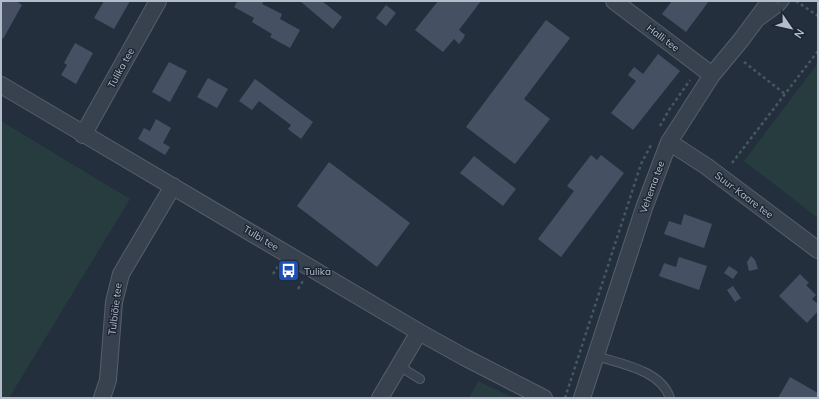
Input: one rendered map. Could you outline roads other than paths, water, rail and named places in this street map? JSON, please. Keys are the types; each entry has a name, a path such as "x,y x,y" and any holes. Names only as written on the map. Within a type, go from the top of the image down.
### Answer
{"street":[{"name":"Tulika tee","path":"83,135 158,1"},
{"name":"Halli tee","path":"614,1 712,75"},
{"name":"Vehema tee","path":"582,398 644,208 670,142 712,75 749,30 770,1"},
{"name":"Tulbi tee","path":"1,85 83,135 173,186 419,332 544,398"},
{"name":"Suur-Kaare tee","path":"670,142 706,166 818,250"},
{"name":"Tulbiõie tee","path":"102,398 108,380 114,302 120,274 173,186"},
{"path":"380,398 419,332"}],"lane":[{"path":"749,30 780,7 784,1"},
{"path":"596,356 647,374 660,382 670,398"},
{"path":"399,366 420,379"}],"place":[{"name":"Tulika","path":"288,271"}]}
